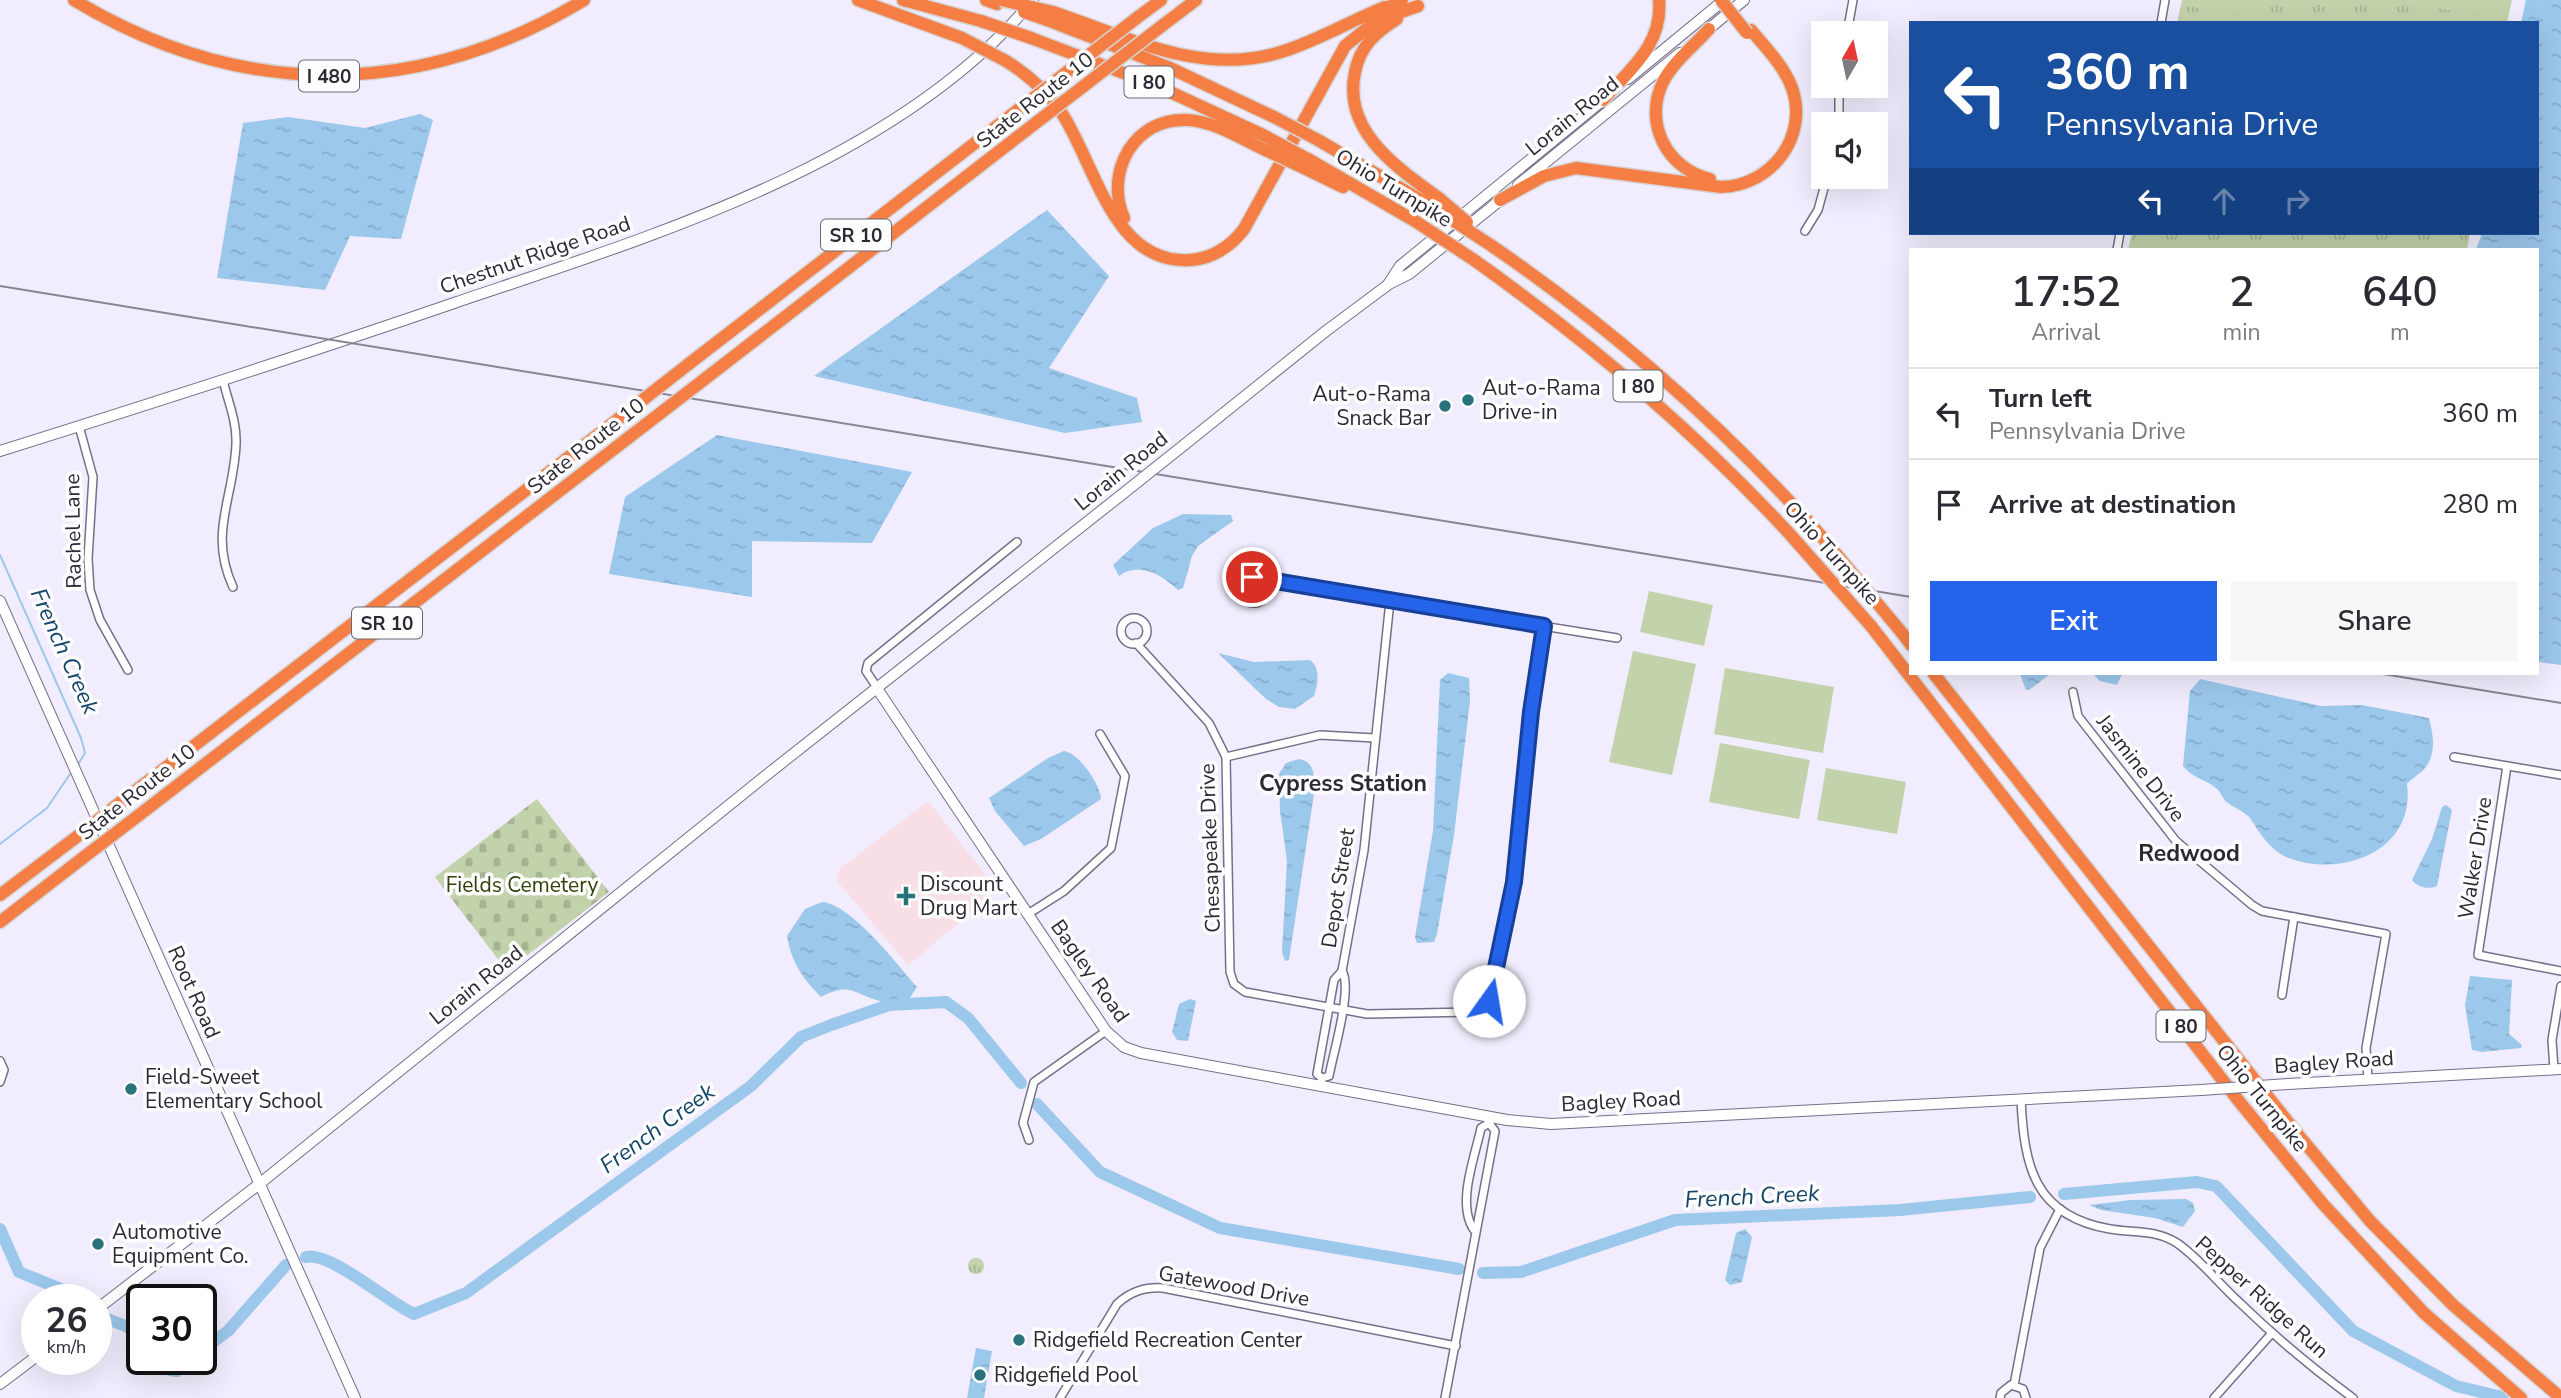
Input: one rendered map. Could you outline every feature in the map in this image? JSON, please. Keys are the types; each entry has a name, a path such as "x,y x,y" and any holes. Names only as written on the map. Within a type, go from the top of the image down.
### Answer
{"highway":[{"name":"I 480","path":"74,0 142,37 194,55 251,69 324,76 381,73 454,59 526,32 584,0"},
{"path":"858,0 962,38 1006,61 1030,78 1061,112 1130,237 1154,254 1191,260 1219,251 1244,229 1345,46 1376,21 1431,0"},
{"name":"I 80","path":"903,0 981,21 1155,85 1260,141"},
{"name":"State Route 10","path":"0,895 1161,0"},
{"name":"State Route 10","path":"0,922 1196,0"},
{"path":"1050,16 1168,53 1222,61 1282,52 1402,0"},
{"path":"1260,141 1196,121 1173,120 1151,128 1133,142 1119,169 1117,197 1125,220 1146,242 1176,254 1204,251 1228,238 1253,203 1332,54 1359,25 1402,0"},
{"path":"1603,100 1650,47 1659,23 1659,0"},
{"path":"1500,200 1544,176 1576,168 1721,187 1743,184 1763,174 1780,159 1789,145 1795,126 1796,106 1784,73 1724,0"},
{"name":"Ohio Turnpike","path":"996,1 1050,16 1168,67 1273,117 1435,203 1596,323 1676,391 1752,463 1822,537 1909,642"},
{"path":"1418,6 1382,28 1367,43 1355,71 1353,99 1359,120 1372,142 1435,203"},
{"path":"1709,29 1665,79 1657,99 1656,118 1663,145 1678,164 1695,175 1716,180 1741,178 1760,169 1777,152 1788,129 1789,108 1784,87 1749,32"},
{"name":"Ohio Turnpike","path":"1260,141 1306,164 1339,186 1377,198 1474,260 1551,316 1642,390 1728,469 1871,626 2238,1100 2323,1204 2424,1312 2521,1398"},
{"name":"Ohio Turnpike","path":"1935,675 2288,1122 2370,1221 2453,1304 2561,1398"}],"street":[{"name":"Chestnut Ridge Road","path":"0,451 223,380 658,233 844,150 897,117 969,64 1033,0"},
{"name":"Lorain Road","path":"1389,284 1400,266 1724,0"},
{"name":"Lorain Road","path":"112,1298 258,1185 769,773 878,690 1184,445 1389,284 1409,274 1744,0"},
{"path":"1849,21 1853,0"},
{"path":"2161,21 2165,0"},
{"path":"1515,172 1524,181"},
{"path":"1805,231 1818,210 1824,189"},
{"path":"223,380 234,419 236,443 220,538 225,570 233,587"},
{"name":"Rachel Lane","path":"79,426 93,477 88,559 90,590 100,620 128,670"},
{"path":"878,690 867,673 868,663 1017,542"},
{"path":"1264,581 1617,638"},
{"name":"Root Road","path":"0,600 355,1398"},
{"name":"Depot Street","path":"1342,971 1334,980 1329,1007 1317,1074 1322,1082 1329,1076 1346,985 1342,971 1364,850 1390,601"},
{"name":"Chesapeake Drive","path":"1136,643 1209,723 1226,757 1232,980 1245,992 1342,1010 1374,1014 1464,1013 1476,1012 1488,1004 1514,882 1530,721 1544,626"},
{"name":"Bagley Road","path":"878,690 1105,1031 1124,1046 1141,1053 1322,1082 1490,1120 1551,1124 2557,1069"},
{"name":"Jasmine Drive","path":"2073,692 2078,716 2176,841 2262,911 2386,934 2366,1048 2368,1079"},
{"path":"1028,914 1064,891 1112,846 1125,776 1100,734"},
{"path":"1226,757 1328,734 1375,738"},
{"path":"2454,757 2561,775"},
{"name":"Walker Drive","path":"2507,766 2478,955 2561,971"},
{"path":"2282,995 2294,917"},
{"path":"2557,1069 2552,1040 2561,986"},
{"path":"1030,1140 1023,1123 1034,1082 1042,1073 1105,1031"},
{"path":"0,1061 4,1070 0,1082"},
{"name":"Pepper Ridge Run","path":"2021,1099 2023,1143 2029,1169 2060,1209 2080,1223 2113,1230 2141,1230 2176,1243 2302,1361 2353,1398"},
{"path":"1445,1398 1471,1269 1474,1230 1495,1130 1490,1120 1481,1128 1467,1199 1466,1216 1474,1230"},
{"path":"2014,1385 2040,1248 2060,1209"},
{"name":"Gatewood Drive","path":"1060,1398 1117,1304 1129,1294 1146,1288 1163,1288 1456,1346"},
{"path":"2214,1398 2272,1333"},
{"path":"0,1384 21,1368"},
{"path":"2000,1398 2007,1386 2014,1385 2023,1389 2026,1398"}],"shaded area":[{"path":"928,801 995,887 982,896 985,901 908,965 838,882 837,875 841,868"}],"green space":[{"path":"2182,0 2512,0 2507,21 2177,21"},
{"path":"2184,0 2260,0 2256,20 2183,5"},
{"path":"2396,0 2498,0 2494,19"},
{"path":"2132,235 2470,235 2467,248 2128,248"},
{"path":"1649,591 1713,605 1704,646 1640,632"},
{"path":"1633,651 1696,664 1672,775 1609,762"},
{"path":"1725,668 1834,687 1823,753 1714,734"},
{"path":"1720,743 1810,760 1799,819 1709,802"},
{"path":"1826,768 1906,782 1897,834 1817,820"},
{"name":"Fields Cemetery","path":"537,799 609,892 507,971 435,877"},
{"path":"976,1258 982,1260 982,1272 976,1274 970,1272 968,1266 970,1260"}],"water":[{"path":"2526,0 2561,0 2561,665 2539,662 2539,248 2477,248 2481,235 2539,235 2539,21 2521,21"},
{"path":"420,114 433,120 401,239 350,236 325,290 217,278 243,123 288,117 365,128"},
{"path":"1047,210 1109,276 1049,368 1137,398 1142,422 1065,433 814,376"},
{"path":"717,435 912,472 872,543 752,541 752,597 609,574 625,497"},
{"path":"1183,514 1231,515 1233,521 1198,546 1192,556 1183,588 1178,590 1150,571 1134,570 1119,576 1113,565 1153,528"},
{"path":"1218,653 1254,662 1310,660 1317,672 1314,696 1295,709 1279,707 1266,699"},
{"path":"1448,673 1469,678 1470,701 1454,835 1437,934 1434,942 1417,943 1415,937 1433,831 1440,680"},
{"path":"2020,675 2049,675 2029,690 2026,690"},
{"path":"2094,675 2122,675 2117,685 2100,681"},
{"path":"2200,679 2321,706 2362,705 2429,718 2433,750 2429,762 2407,784 2407,808 2399,827 2387,843 2350,862 2329,864 2307,863 2286,857 2274,850 2248,816 2226,802 2214,787 2191,774 2183,766 2190,691"},
{"path":"1064,751 1076,757 1088,770 1101,799 1041,839 1024,846 995,811 989,798 1048,758"},
{"path":"1299,759 1310,765 1315,787 1289,960 1285,961 1282,952 1287,861 1280,811 1279,774 1286,763"},
{"path":"2446,805 2452,810 2437,886 2423,887 2412,880 2432,839 2442,807"},
{"path":"822,902 834,905 860,924 898,964 917,987 908,1001 885,1002 847,990 821,997 809,984 795,962 787,936 805,909"},
{"path":"2470,976 2512,980 2509,1034 2522,1045 2521,1048 2482,1052 2472,1050 2465,1005"},
{"path":"1190,999 1196,1001 1188,1041 1177,1040 1172,1032 1179,1004"},
{"path":"2186,1199 2193,1203 2195,1211 2183,1227 2155,1218 2101,1210 2089,1205 2131,1200"},
{"path":"1745,1229 1752,1237 1742,1282 1730,1285 1725,1280 1736,1233"},
{"name":"Ridgefield Pool","path":"976,1348 992,1351 984,1398 967,1398"}],"waterway":[{"name":"French Creek","path":"0,555 81,738 85,753 79,763"},
{"name":"French Creek","path":"0,844 47,808 70,774"},
{"name":"French Creek","path":"306,1257 317,1257 344,1269 414,1314 466,1293 751,1086 801,1037 889,1005 946,1002 968,1018 1021,1083"},
{"name":"French Creek","path":"1037,1104 1100,1172 1220,1228 1459,1269"},
{"name":"French Creek","path":"2064,1194 2197,1182 2216,1186 2353,1331 2456,1386 2502,1397"},
{"name":"French Creek","path":"1483,1273 1521,1272 1675,1220 1900,1210 2030,1197"},
{"name":"French Creek","path":"0,1229 19,1272 49,1284"},
{"name":"French Creek","path":"217,1339 228,1331 286,1265"},
{"name":"French Creek","path":"112,1321 126,1326"}],"railway":[{"path":"0,286 1909,597"},
{"path":"2389,675 2561,703"}],"place":[{"name":"Aut-o-Rama Drive-in","path":"1468,400"},
{"name":"Aut-o-Rama Snack Bar","path":"1445,406"},
{"name":"Discount Drug Mart","path":"906,896"},
{"name":"Field-Sweet Elementary School","path":"131,1089"},
{"name":"Automotive Equipment Co.","path":"98,1244"},
{"name":"Ridgefield Recreation Center","path":"1019,1340"},
{"name":"Ridgefield Pool","path":"980,1375"}],"district":[{"name":"Cypress Station","path":"1343,783"},
{"name":"Redwood","path":"2189,853"}],"route":[{"path":"1252,577 1544,626 1531,712 1514,882 1489,1001"}]}
